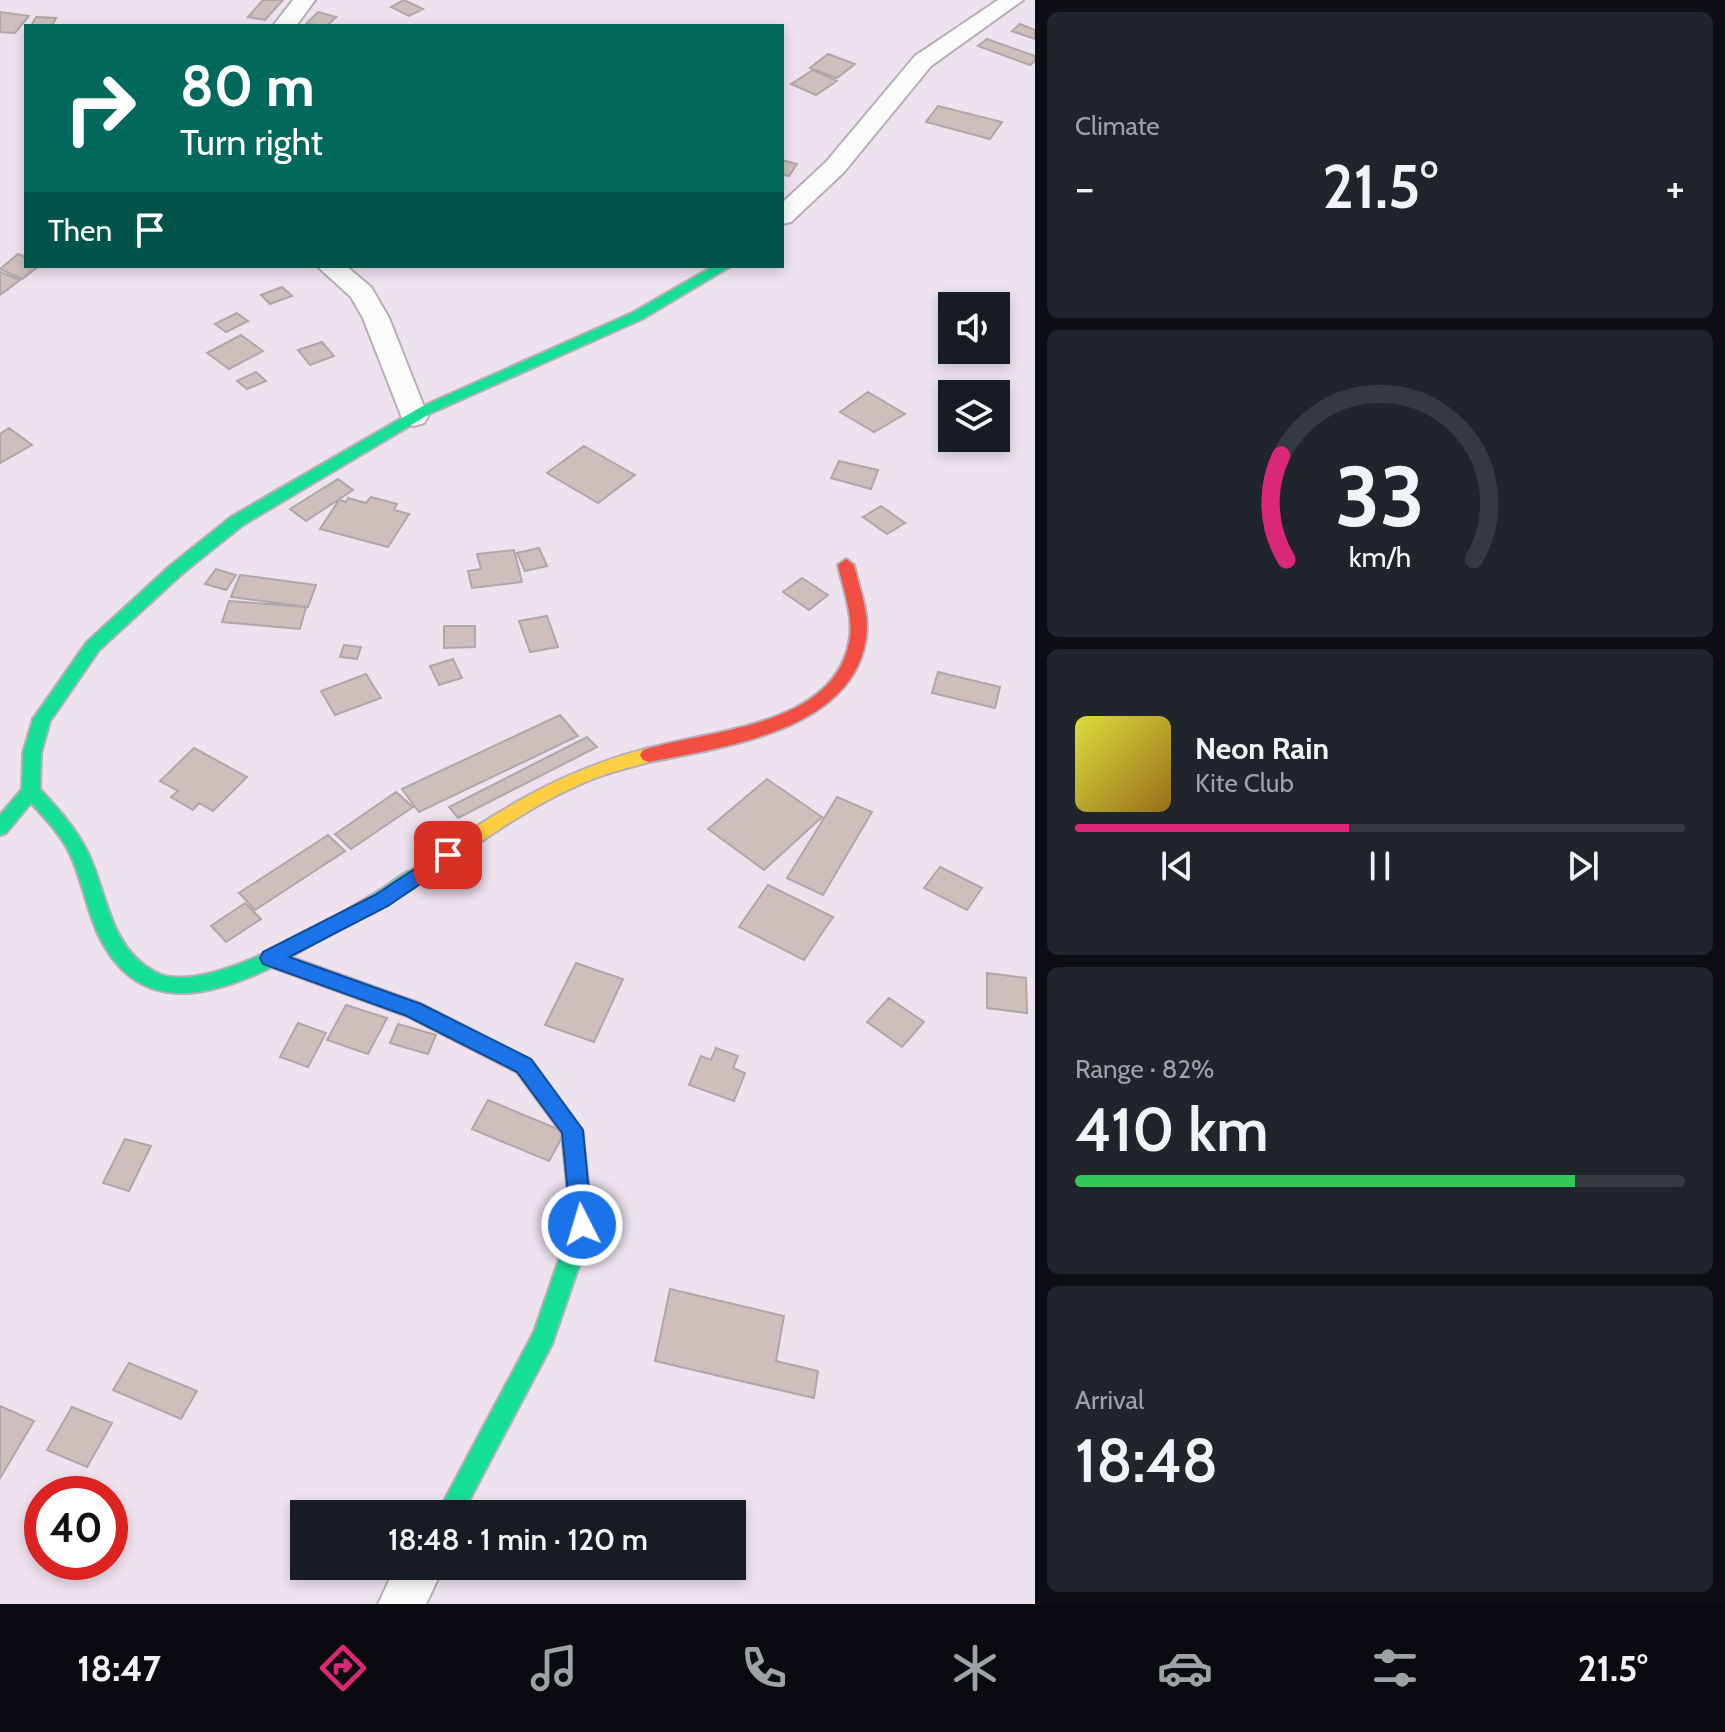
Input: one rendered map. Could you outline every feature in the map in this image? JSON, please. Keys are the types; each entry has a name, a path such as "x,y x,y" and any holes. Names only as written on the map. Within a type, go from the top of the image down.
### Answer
{"street":[{"path":"286,24 304,0"},
{"path":"784,215 835,167 923,61 1012,0"},
{"path":"332,268 362,293 376,318 414,417"},
{"path":"0,828 31,791 32,753 42,719 93,646 177,569 237,521 414,417 637,316 721,268"},
{"path":"31,791 61,826 77,851 108,937 129,966 152,980 182,987 217,983 381,901 558,784 607,763 760,731 810,709 836,685 853,660 860,627 846,565"},
{"path":"269,958 414,1010 524,1066 572,1130 582,1225 544,1336 456,1500"},
{"path":"401,1604 414,1580"}],"building":[{"path":"263,0 283,0 265,20 248,17"},
{"path":"404,0 423,9 409,16 391,7"},
{"path":"0,12 29,16 15,33 0,32"},
{"path":"318,12 336,17 329,24 306,24"},
{"path":"36,17 56,18 53,24 32,24"},
{"path":"1020,24 1035,30 1035,39 1012,31"},
{"path":"987,39 1035,56 1035,61 1030,65 978,46"},
{"path":"828,54 855,64 837,78 810,68"},
{"path":"813,70 837,81 816,95 791,84"},
{"path":"938,106 1002,122 990,139 926,122"},
{"path":"784,161 797,164 789,176 784,175"},
{"path":"18,254 24,256 24,268 36,268 22,279 0,269"},
{"path":"0,272 20,280 0,295"},
{"path":"282,287 292,296 270,304 261,295"},
{"path":"237,313 248,321 226,332 215,324"},
{"path":"241,335 263,351 229,369 207,353"},
{"path":"322,342 334,356 310,365 298,350"},
{"path":"256,372 266,381 247,389 237,381"},
{"path":"868,392 905,414 874,432 840,412"},
{"path":"9,428 32,445 0,463 0,434"},
{"path":"584,446 635,475 598,503 547,473"},
{"path":"839,461 878,470 871,489 831,478"},
{"path":"338,479 353,490 306,521 290,509"},
{"path":"371,497 397,504 394,510 409,514 388,547 320,529 339,500 346,502 348,498 366,503"},
{"path":"881,506 905,523 887,534 863,517"},
{"path":"539,548 547,566 525,571 517,553"},
{"path":"514,550 522,582 472,588 468,571 481,569 477,554"},
{"path":"216,569 236,575 226,590 205,584"},
{"path":"240,575 316,585 308,607 231,597"},
{"path":"802,578 828,595 809,610 783,592"},
{"path":"229,601 306,607 300,629 222,622"},
{"path":"547,616 558,647 530,652 519,621"},
{"path":"444,626 475,626 475,647 444,648"},
{"path":"344,645 361,647 357,659 340,657"},
{"path":"453,659 462,678 439,685 430,666"},
{"path":"938,672 1000,687 995,708 932,693"},
{"path":"366,674 381,698 335,715 321,691"},
{"path":"560,715 578,736 419,812 402,789"},
{"path":"587,737 597,747 458,818 449,807"},
{"path":"194,748 247,777 213,811 199,803 193,810 171,797 178,791 160,781"},
{"path":"767,779 822,817 764,870 708,829"},
{"path":"396,792 413,807 351,849 335,834"},
{"path":"837,797 872,812 823,895 787,878"},
{"path":"328,835 345,851 255,910 239,893"},
{"path":"940,867 982,888 967,910 924,888"},
{"path":"768,885 833,917 804,960 739,927"},
{"path":"245,903 261,919 226,942 211,926"},
{"path":"576,963 623,979 594,1042 545,1025"},
{"path":"987,973 1026,978 1027,1013 987,1008"},
{"path":"889,998 924,1022 902,1047 867,1022"},
{"path":"346,1005 387,1018 368,1054 327,1040"},
{"path":"298,1023 326,1033 308,1067 280,1057"},
{"path":"398,1024 436,1035 428,1054 390,1043"},
{"path":"716,1048 738,1056 733,1068 745,1073 734,1101 689,1085 701,1056 711,1060"},
{"path":"488,1100 565,1132 549,1161 472,1129"},
{"path":"125,1139 151,1146 129,1191 103,1183"},
{"path":"670,1289 784,1316 776,1361 818,1371 814,1398 655,1361"},
{"path":"129,1363 197,1391 181,1419 113,1390"},
{"path":"0,1406 34,1421 0,1478"},
{"path":"72,1407 112,1423 87,1467 47,1450"}],"traffic: fast":[{"path":"0,828 31,791 32,753 42,719 93,646 177,569 237,521 426,410 637,316 721,268"},
{"path":"31,791 74,845 114,946 135,970 159,983 184,987 211,983 238,974 368,906 420,874"},
{"path":"269,958 414,1010 524,1066 572,1130 582,1225 544,1336 456,1500"}],"traffic: slow":[{"path":"420,874 501,819 556,787 616,763 649,755"}],"traffic: jam":[{"path":"649,755 741,735 774,724 805,710 831,692 849,668 858,639 856,611 846,565"}],"route":[{"path":"448,855 381,901 269,958 414,1010 524,1066 572,1130 582,1225"}]}
